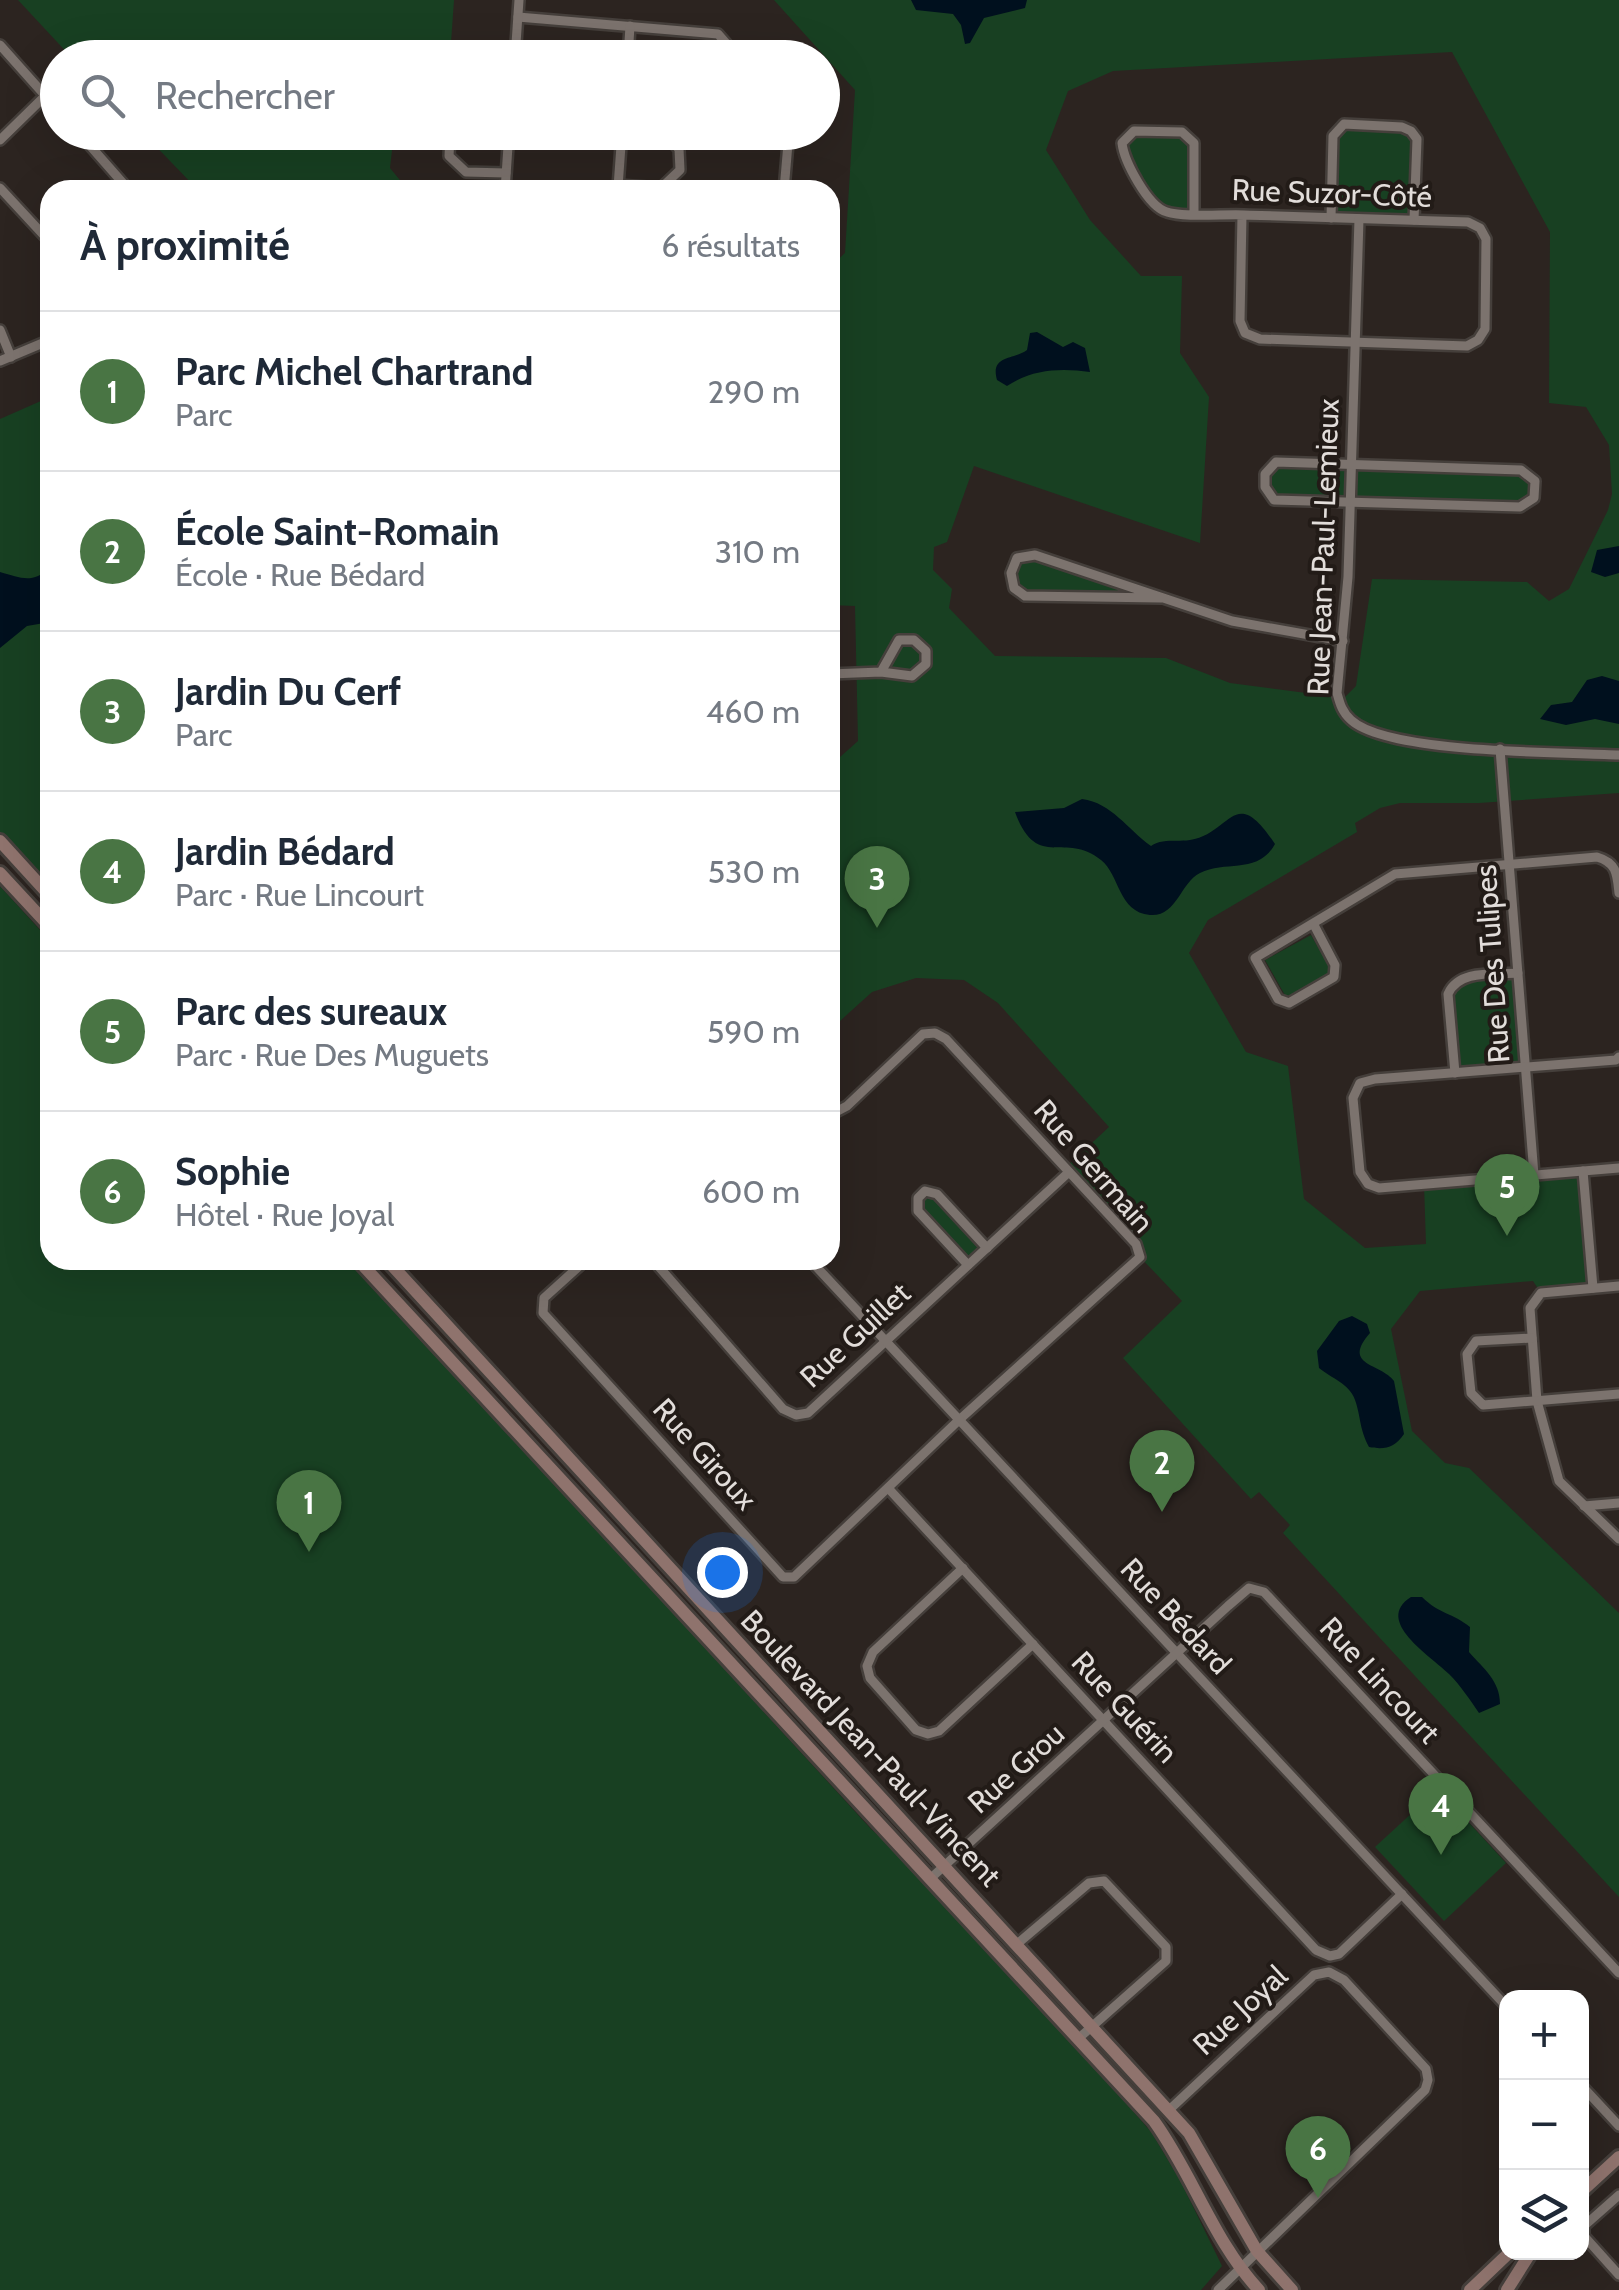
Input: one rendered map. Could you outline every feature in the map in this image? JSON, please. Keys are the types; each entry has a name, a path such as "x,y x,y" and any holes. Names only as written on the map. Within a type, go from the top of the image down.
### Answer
{"street":[{"path":"516,40 519,0"},
{"path":"518,17 718,34 723,40"},
{"path":"629,40 630,26"},
{"path":"0,45 40,90"},
{"path":"0,140 40,101"},
{"path":"1331,218 1333,136 1344,124 1411,130 1416,138 1414,220"},
{"name":"Rue Suzor-Côté","path":"1194,214 1194,143 1189,136 1182,132 1134,131 1122,143 1124,160 1154,204 1166,212 1194,214 1468,222 1480,228 1486,240 1485,329 1478,340 1467,346 1355,342"},
{"path":"94,150 120,180"},
{"path":"449,150 449,156 466,172 506,173"},
{"path":"506,180 508,150"},
{"path":"619,180 621,150"},
{"path":"669,180 680,170 679,150"},
{"path":"785,180 787,150"},
{"path":"0,188 40,231"},
{"path":"1242,215 1240,320 1245,333 1260,339 1355,342"},
{"name":"Rue Jean-Paul-Lemieux","path":"1359,218 1350,502 1337,693 1340,708 1352,722 1412,744 1619,756"},
{"path":"0,330 12,356"},
{"path":"0,361 40,344"},
{"path":"1276,462 1521,470 1536,481 1534,498 1520,508 1350,502 1274,500 1265,487 1266,474 1276,462"},
{"path":"1161,598 1025,596 1014,588 1012,573 1017,558 1035,555 1232,621 1343,641"},
{"path":"840,674 918,674 926,664 926,651 914,640 899,640 881,672"},
{"name":"Rue Des Tulipes","path":"1500,749 1534,1175"},
{"path":"0,842 40,885"},
{"path":"1314,925 1335,965 1334,977 1289,1002 1278,999 1255,958 1395,874 1597,858 1609,861 1617,871 1619,893"},
{"path":"0,873 40,916"},
{"path":"1455,1073 1448,994 1453,984 1461,978 1518,973"},
{"name":"Rue Germain","path":"840,1110 923,1034 935,1033 946,1039 1136,1244 1140,1257 959,1420"},
{"path":"1619,1057 1375,1079 1360,1084 1353,1098 1360,1172 1368,1184 1379,1188 1619,1168"},
{"name":"Rue Guillet","path":"663,1270 783,1409 796,1415 808,1413 1069,1172"},
{"path":"1583,1172 1594,1288"},
{"path":"968,1265 918,1211 918,1198 925,1191 937,1194 987,1248"},
{"name":"Boulevard Jean-Paul-Vincent","path":"367,1270 1154,2121 1175,2150 1240,2269 1259,2290"},
{"name":"Boulevard Jean-Paul-Vincent","path":"396,1270 1189,2133 1257,2251 1292,2290"},
{"name":"Rue Giroux","path":"575,1270 544,1298 543,1313 783,1577 794,1577 888,1488"},
{"name":"Rue Bédard","path":"819,1270 1499,1998"},
{"path":"1619,1286 1540,1293 1530,1308 1537,1400 1559,1482 1619,1539"},
{"path":"1532,1338 1476,1342 1467,1354 1471,1393 1483,1405 1619,1394"},
{"path":"888,1488 959,1420"},
{"name":"Rue Guérin","path":"888,1488 1316,1950 1330,1956 1339,1954 1402,1894"},
{"path":"1584,1506 1619,1503"},
{"path":"963,1568 873,1652 867,1666 870,1678 916,1730 928,1734 939,1731 1033,1644"},
{"name":"Rue Lincourt","path":"1178,1654 1249,1588 1264,1592 1619,1973"},
{"name":"Rue Grou","path":"931,1878 1178,1654"},
{"path":"1017,1944 1089,1883 1104,1881 1166,1947 1166,1960 1079,2038"},
{"name":"Rue Joyal","path":"1168,2110 1314,1975 1329,1972 1344,1980 1426,2069 1425,2090 1218,2290"},
{"path":"1589,2094 1619,2126"},
{"path":"1589,2185 1619,2157"},
{"path":"1619,2195 1584,2226 1584,2236 1619,2275"},
{"path":"1470,2290 1502,2260"},
{"path":"1507,2290 1526,2260"}],"green space":[{"path":"18,0 454,0 451,40 55,40"},
{"path":"774,0 1619,0 1619,793 1479,803 1400,803 1380,808 1355,823 1357,832 1208,920 1189,953 1246,1052 1288,1066 1304,1199 1365,1248 1426,1244 1424,1184 1583,1171 1593,1288 1541,1293 1533,1281 1420,1291 1391,1329 1412,1431 1445,1463 1469,1468 1619,1613 1619,1897 1283,1533 1290,1525 1259,1492 1251,1499 1123,1358 1182,1301 1065,1168 1109,1127 998,1003 964,980 916,978 872,992 840,1021 840,757 858,741 855,606 840,605 840,258 845,253 855,90 840,73 840,40 810,40","holes":["1452,52 1550,232 1549,403 1586,407 1609,445 1612,494 1608,510 1569,589 1549,601 1527,582 1372,579 1356,686 1344,698 1230,683 1166,658 995,656 949,608 952,589 933,570 934,547 947,542 974,466 1200,543 1209,397 1180,353 1182,276 1141,276 1090,220 1046,150 1068,91 1113,71"]},
{"path":"1344,124 1402,127 1417,139 1414,220 1331,218 1333,136"},
{"path":"1134,131 1182,132 1194,143 1194,213 1166,212 1124,160 1122,143"},
{"path":"159,150 392,150 390,168 400,180 188,180"},
{"path":"40,401 38,874 0,832 0,419"},
{"path":"1276,462 1521,470 1535,481 1534,498 1520,507 1274,500 1265,487 1265,474"},
{"path":"1035,555 1161,598 1025,596 1014,588 1011,573 1017,558"},
{"path":"0,886 40,930 40,1270 358,1270 365,1276 871,1829 906,1860 1075,2044 1152,2133 1222,2266 1201,2290 0,2290"},
{"path":"1311,935 1329,974 1286,997 1265,960"},
{"path":"1518,973 1525,1067 1455,1073 1448,994 1461,977"},
{"path":"925,1191 937,1194 987,1248 968,1265 918,1211"},
{"path":"1438,1789 1506,1863 1444,1921 1375,1847"}],"water":[{"path":"911,0 1027,0 1025,8 984,18 970,43 965,44 961,25 953,14 916,10"},
{"path":"1037,332 1063,347 1073,342 1085,348 1090,372 1047,371 1007,386 997,380 1000,362 1027,350 1030,333"},
{"path":"1619,546 1619,573 1605,577 1591,572 1597,550"},
{"path":"0,572 32,578 40,575 40,624 27,626 0,648"},
{"path":"1602,676 1619,681 1619,724 1595,719 1566,725 1540,719 1551,705 1572,702 1587,680"},
{"path":"1082,799 1111,811 1151,846 1204,836 1241,814 1250,816 1275,844 1260,860 1200,873 1166,911 1150,915 1139,912 1125,900 1101,860 1075,848 1042,846 1033,841 1015,812 1064,808"},
{"path":"1352,1316 1367,1324 1370,1333 1362,1344 1361,1358 1394,1381 1404,1434 1389,1447 1369,1447 1353,1394 1319,1368 1317,1351 1339,1321"},
{"path":"1411,1597 1422,1597 1470,1627 1469,1652 1494,1682 1500,1704 1479,1713 1453,1679 1409,1638 1398,1617 1401,1606"}],"place":[{"name":"Jardin Du Cerf","path":"877,928"},
{"name":"Parc des sureaux","path":"1507,1236"},
{"name":"École Saint-Romain","path":"1162,1512"},
{"name":"Parc Michel Chartrand","path":"309,1552"},
{"name":"Jardin Bédard","path":"1441,1855"},
{"name":"Sophie","path":"1318,2198"}]}
